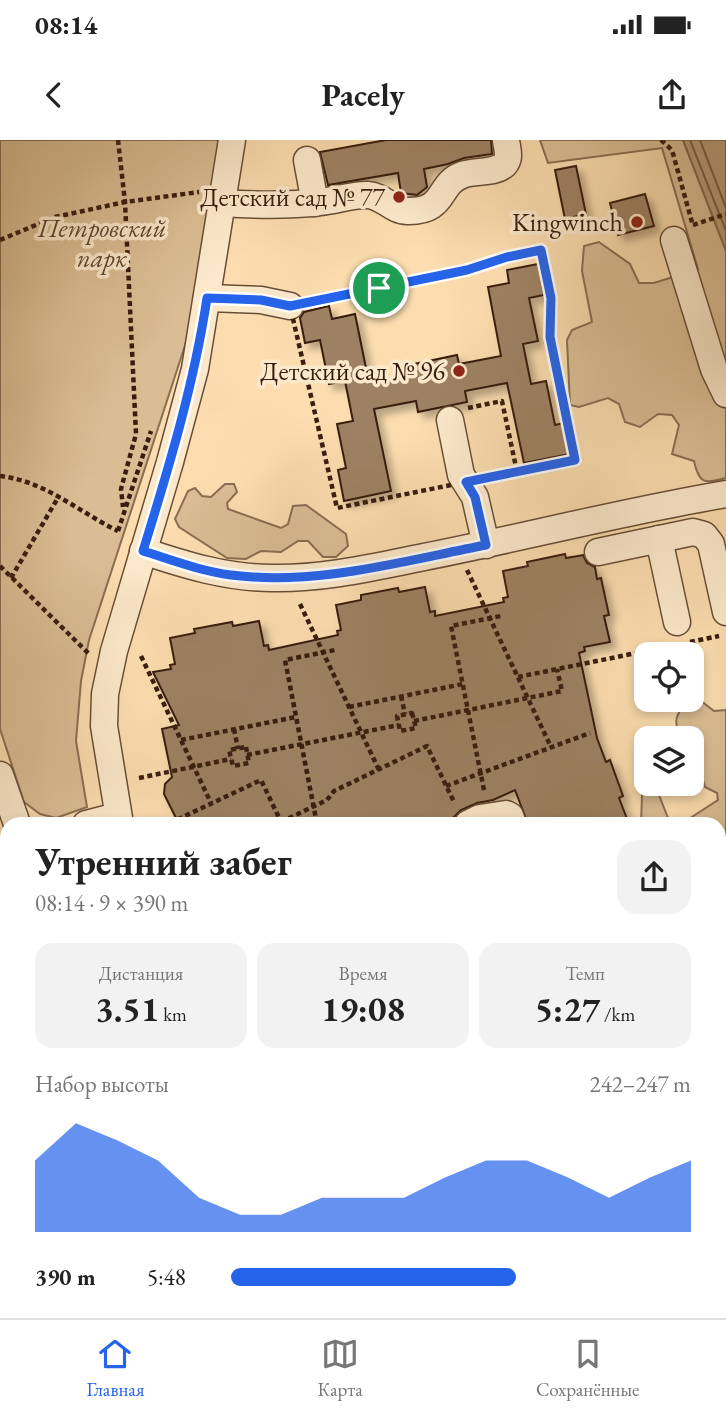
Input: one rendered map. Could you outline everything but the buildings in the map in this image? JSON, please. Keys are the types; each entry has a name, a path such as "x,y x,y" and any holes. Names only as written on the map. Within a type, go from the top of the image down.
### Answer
{"street":[{"path":"118,817 104,726 105,694 135,543 185,410 195,369 207,298 214,197 232,140"},
{"path":"214,197 315,203 367,195 407,211 432,207 439,201 450,181 462,175 500,168 506,163 509,156 506,140"},
{"path":"307,160 315,203"},
{"path":"688,234 714,369 726,394"},
{"path":"207,298 261,300 290,306"},
{"path":"450,420 461,475 475,497 486,545"},
{"path":"135,543 206,570 271,578 310,577 486,545 726,494"},
{"path":"640,512 653,540 679,637"},
{"path":"598,552 693,532 704,535 711,544 726,612"},
{"path":"0,775 15,817"},
{"path":"487,817 506,814 510,817"}],"path":[{"path":"118,140 125,202 136,434 121,489 124,511"},
{"path":"661,140 672,150 688,234 726,214"},
{"path":"0,240 55,217 125,202 214,197"},
{"path":"541,250 551,298 550,337 575,460 337,508 290,306 467,270 507,257 541,250"},
{"path":"450,420 448,412 502,401 517,472"},
{"path":"0,476 37,485 135,543"},
{"path":"11,578 59,496"},
{"path":"0,566 91,656"},
{"path":"467,570 551,747"},
{"path":"300,604 379,770"},
{"path":"484,790 451,626 501,616"},
{"path":"518,677 679,637 726,635"},
{"path":"316,817 285,660 335,650"},
{"path":"141,656 211,803"},
{"path":"414,721 562,691 557,669"},
{"path":"349,707 463,684"},
{"path":"401,696 405,714"},
{"path":"412,713 416,728 400,731 397,716 405,714 412,713"},
{"path":"181,740 296,717"},
{"path":"247,755 399,725"},
{"path":"234,729 237,749"},
{"path":"446,786 590,733"},
{"path":"246,747 247,755 249,763 233,766 229,750 246,747"},
{"path":"293,817 327,800 334,791 427,747 461,813"},
{"path":"139,778 231,759"},
{"path":"182,817 261,780 278,817"}],"green space":[{"name":"Петровский парк","path":"0,140 221,140 191,327 89,640 81,681 76,741 87,807 52,817 40,814 24,802 0,729"},
{"path":"540,140 683,140 726,251 726,478 704,480 698,474 694,461 672,454 679,425 672,415 658,414 640,427 625,422 619,404 608,398 579,407 570,405 567,340 572,330 592,322 582,271 584,246 599,242 630,264 639,283 654,283 698,269 662,148 548,163"},
{"path":"225,484 234,484 237,492 227,503 228,509 281,528 288,524 293,506 306,505 346,534 348,546 336,557 323,557 308,541 298,541 281,552 261,551 246,559 227,558 179,527 175,519 188,491 195,488 202,496 211,497"},
{"path":"704,703 714,711 726,710 726,817 692,817 718,800 717,793 705,787 704,784 704,726 677,726 676,720 680,712 704,712"},
{"path":"642,796 659,796 668,817 641,817"}],"water":[{"path":"683,140 726,140 726,251"}],"place":[{"name":"Детский сад № 77","path":"399,197"},
{"name":"Kingwinch","path":"637,222"},
{"name":"Детский сад № 96","path":"459,371"}],"route":[{"path":"541,250 551,298 550,337 575,460 466,482 475,497 486,545 310,577 271,578 206,570 143,551 185,410 207,298 261,300 290,306 379,288 467,270 507,257 541,250"}]}
